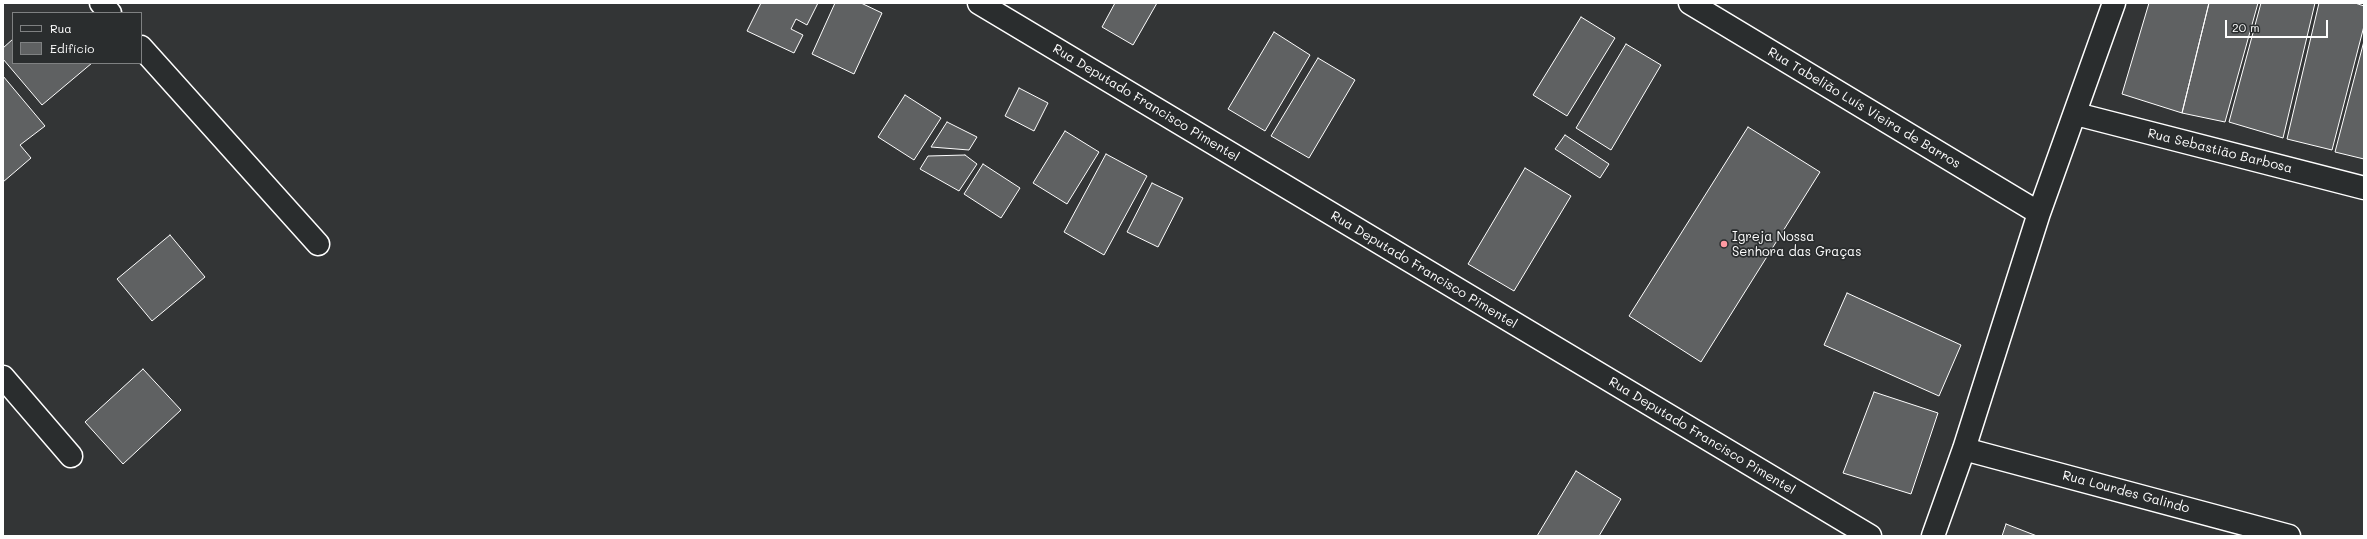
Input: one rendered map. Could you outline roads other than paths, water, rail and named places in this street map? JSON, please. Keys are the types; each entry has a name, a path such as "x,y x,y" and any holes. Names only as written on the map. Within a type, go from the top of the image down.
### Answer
{"street":[{"path":"101,3 109,12"},
{"name":"Rua Deputado Francisco Pimentel","path":"979,3 1870,536"},
{"name":"Rua Tabelião Luís Vieira de Barros","path":"1690,3 2039,213"},
{"path":"1933,536 1964,449 2039,213 2076,114 2114,3"},
{"path":"142,48 318,244"},
{"name":"Rua Sebastião Barbosa","path":"2076,114 2364,188"},
{"path":"3,377 71,456"},
{"name":"Rua Lourdes Galindo","path":"1964,449 2289,536"}],"place":[{"name":"Igreja Nossa Senhora das Graças","path":"1724,244"}]}
